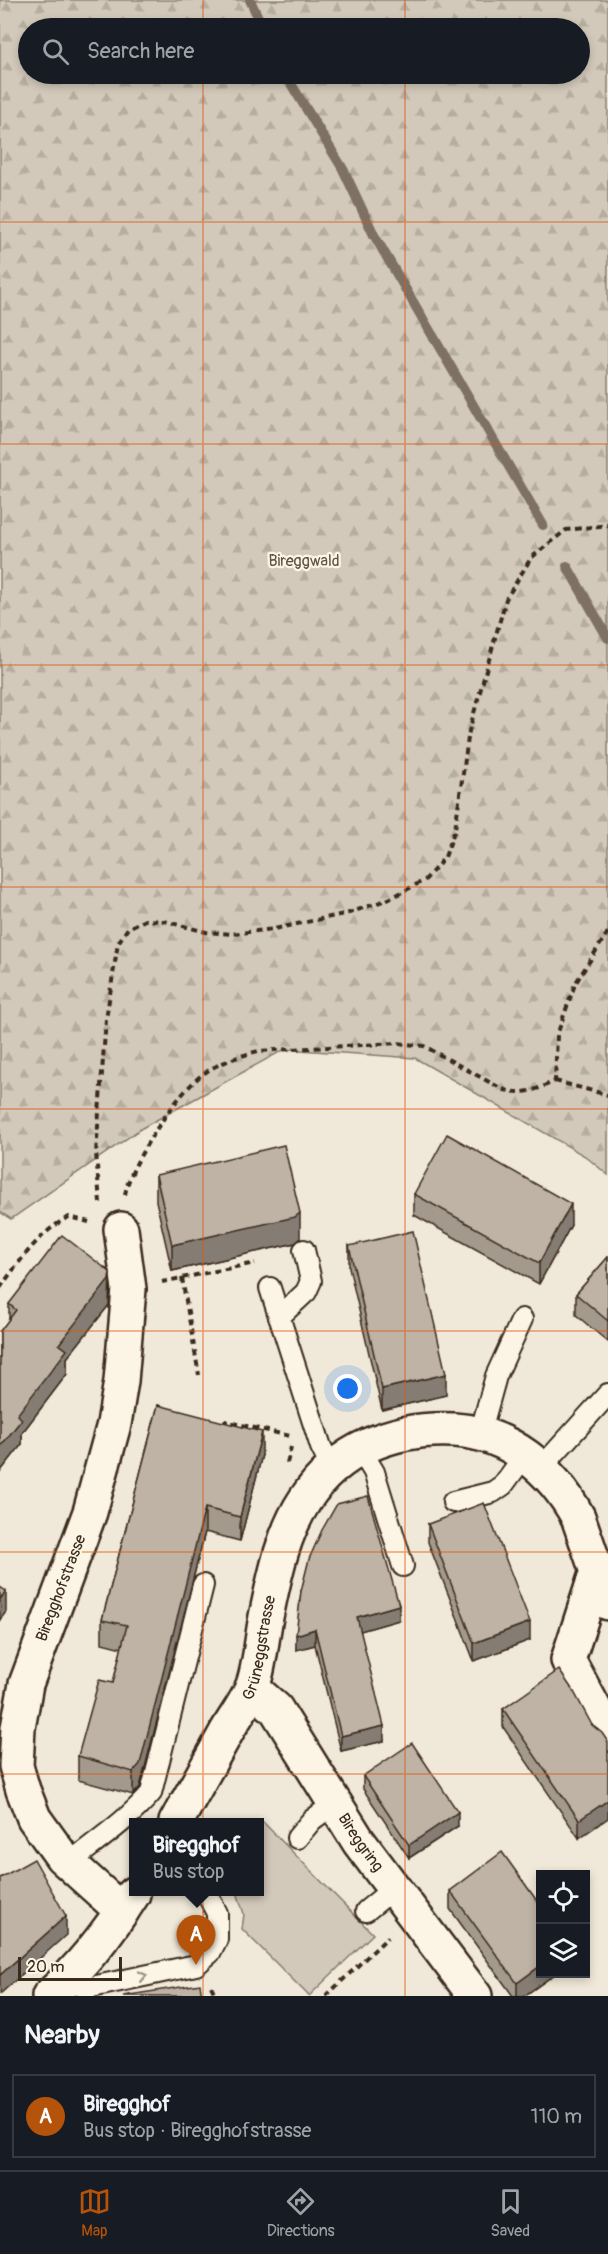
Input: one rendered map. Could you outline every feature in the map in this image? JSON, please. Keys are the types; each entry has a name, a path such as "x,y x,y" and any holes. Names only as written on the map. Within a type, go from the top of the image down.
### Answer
{"street":[{"name":"Biregghofstrasse","path":"111,1227 129,1289 121,1381 114,1424 90,1512 31,1666 18,1728 16,1766 22,1790 34,1818 62,1857 128,1901"},
{"name":"Grüneggstrasse","path":"178,1818 252,1688 267,1611 283,1547 291,1527 305,1499 332,1469 360,1449 402,1432 434,1429 480,1434 513,1446 533,1461 566,1495 575,1512 608,1603"},
{"path":"597,1571 568,1660 608,1734"},
{"name":"Bireggring","path":"252,1688 276,1709 359,1842 475,1996"},
{"path":"58,1988 128,1901"}],"lane":[{"path":"279,1317 306,1292 311,1281 304,1250"},
{"path":"270,1288 321,1447 332,1469"},
{"path":"480,1434 496,1376 522,1319"},
{"path":"453,1502 493,1492 533,1461 608,1394"},
{"path":"360,1449 374,1472 403,1566"},
{"path":"69,1863 106,1834 151,1793 203,1585"},
{"path":"297,1838 312,1820 335,1803"},
{"path":"366,1911 394,1888"},
{"path":"58,1988 87,1988 196,1965 210,1953 217,1940 217,1913 208,1896"}],"path":[{"path":"111,1227 96,1152 106,1019 118,943 128,928 145,920 164,921 206,932 232,934 274,928 349,913 389,899 425,880 445,857 455,829 470,731 506,599 531,558 566,530 608,525"},
{"path":"555,1081 557,1035 575,984 608,932"},
{"path":"111,1227 135,1164 147,1143 183,1095 204,1072 236,1057 258,1051 397,1042 424,1046 515,1094 532,1092 555,1081 608,1095"},
{"path":"0,1288 21,1259 56,1223 69,1217 111,1227"},
{"path":"199,1375 182,1278 220,1271"},
{"path":"222,1430 225,1421 293,1437 288,1461"},
{"path":"326,1996 396,1929"}],"green space":[{"name":"Bireggwald","path":"0,0 608,0 608,1175 585,1156 415,1058 285,1049 142,1128 11,1219 0,1212"},
{"path":"264,1823 373,1934 309,1996 242,1929 244,1914 238,1896 264,1896"}],"building":[{"path":"447,1134 571,1204 539,1263 414,1194"},
{"path":"284,1145 300,1213 295,1217 172,1245 156,1175"},
{"path":"413,1231 446,1374 382,1389 349,1246"},
{"path":"62,1235 110,1272 109,1280 59,1344 67,1350 17,1415 22,1419 0,1447 0,1331 16,1310 9,1304"},
{"path":"608,1257 608,1321 576,1294"},
{"path":"158,1405 262,1432 240,1517 205,1508 140,1764 133,1772 78,1756 99,1680 113,1683 127,1625 102,1620"},
{"path":"368,1496 399,1605 357,1617 384,1726 341,1736 315,1629 296,1635 301,1591 309,1559 322,1530 337,1504"},
{"path":"484,1503 530,1622 474,1643 428,1524"},
{"path":"0,1587 6,1591 0,1599"},
{"path":"559,1670 592,1725 608,1742 608,1800 579,1820 503,1709"},
{"path":"412,1743 458,1812 409,1845 363,1776"},
{"path":"502,1852 536,1899 536,1969 517,1983 450,1891"},
{"path":"34,1859 66,1916 0,1975 0,1878"},
{"path":"200,1984 202,1996 123,1996"}],"waterway":[{"path":"250,0 258,18"},
{"path":"291,84 343,169 374,235 543,525"},
{"path":"567,566 608,638"}],"place":[{"name":"Biregghof","path":"196,1965"}]}
